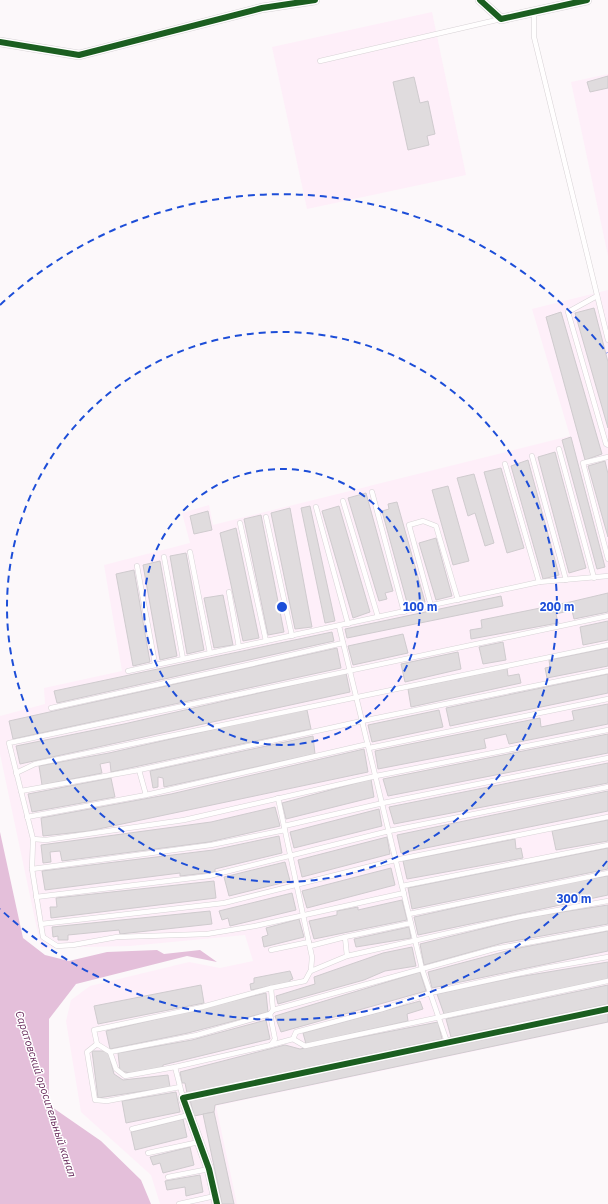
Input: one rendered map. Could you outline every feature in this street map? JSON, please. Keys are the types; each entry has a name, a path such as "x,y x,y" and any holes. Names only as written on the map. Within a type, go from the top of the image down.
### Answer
{"street":[{"path":"0,42 79,55 262,8 315,0"},
{"path":"480,0 501,19 587,0"},
{"path":"216,1200 209,1169 183,1098 608,1009"}],"lane":[{"path":"534,12 534,37 608,340"},
{"path":"320,61 501,19"},
{"path":"597,296 568,312 606,444 608,445"},
{"path":"559,449 594,578"},
{"path":"532,456 566,580"},
{"path":"608,457 584,463 608,559"},
{"path":"505,464 539,582"},
{"path":"372,492 404,612"},
{"path":"343,501 378,618"},
{"path":"316,507 348,624"},
{"path":"266,517 292,636"},
{"path":"431,606 409,525 424,522 436,526 458,600"},
{"path":"240,523 266,641"},
{"path":"190,552 210,653"},
{"path":"164,557 183,658"},
{"path":"137,566 156,664"},
{"path":"128,670 378,618 539,582 608,576"},
{"path":"228,592 239,646"},
{"path":"404,893 255,926 207,934 117,937 73,945 57,946 43,938 32,869 33,839 9,743 139,717 349,670 608,616"},
{"path":"339,626 422,969 447,1042"},
{"path":"51,708 343,643"},
{"path":"16,773 35,764 356,696 608,645"},
{"path":"21,791 139,770 362,721 608,671"},
{"path":"27,817 146,795 369,746 608,699"},
{"path":"33,839 46,840 184,820 376,776 608,730"},
{"path":"32,869 211,846 383,803 608,758"},
{"path":"139,770 146,795"},
{"path":"36,897 209,876 389,831 608,787"},
{"path":"278,798 310,944 311,971 305,981 271,988 202,1007 94,1030 97,1044 110,1052 116,1069 125,1076 175,1067 293,1040 305,1046 608,981"},
{"path":"41,924 224,903 395,860 608,817"},
{"path":"402,886 608,845"},
{"path":"409,914 608,873"},
{"path":"311,971 346,956 519,917 608,901"},
{"path":"271,950 310,944 411,923"},
{"path":"110,1052 197,1035 272,1012 494,949 608,928"},
{"path":"345,937 346,956"},
{"path":"293,1040 296,1032 382,1009 430,993 545,968 608,957"},
{"path":"271,988 275,1039 271,1045"},
{"path":"97,1044 87,1052 95,1100 107,1101 180,1087"},
{"path":"175,1067 183,1098"},
{"path":"132,1129 190,1115"},
{"path":"148,1153 199,1142"},
{"path":"168,1177 209,1169"},
{"path":"179,1204 216,1200"}],"shaded area":[{"path":"432,12 466,175 307,209 272,47"},
{"path":"608,74 608,256 571,82"},
{"path":"608,290 608,1023 216,1106 237,1204 160,1204 151,1175 81,1112 66,1021 71,1000 90,986 189,962 220,968 253,961 245,935 130,946 41,948 0,754 0,716 45,704 44,688 122,671 104,565 190,543 182,513 209,505 213,525 570,436 532,309"}],"water":[{"name":"Саратовский оросительный канал","path":"0,832 23,938 45,955 69,961 107,952 157,950 164,954 200,950 217,962 187,956 76,984 49,1019 49,1105 101,1141 141,1180 151,1204 0,1204"}],"building":[{"path":"608,76 608,88 590,92 587,82"},
{"path":"414,77 420,103 428,101 435,134 427,136 429,145 408,150 393,82"},
{"path":"594,308 608,362 608,428 575,313"},
{"path":"561,312 602,454 585,460 546,317"},
{"path":"571,437 605,567 597,569 562,440"},
{"path":"555,452 586,568 569,573 538,457"},
{"path":"528,460 559,575 543,579 511,466"},
{"path":"605,461 608,474 608,537 588,466"},
{"path":"501,468 524,548 507,553 484,472"},
{"path":"474,474 494,543 485,546 475,513 468,516 457,478"},
{"path":"448,486 469,561 453,565 432,490"},
{"path":"366,493 393,591 385,593 387,599 379,601 348,498"},
{"path":"397,502 425,602 408,606 382,511 389,509 388,504"},
{"path":"310,506 335,621 325,623 301,508"},
{"path":"339,506 370,612 353,618 322,511"},
{"path":"290,508 312,627 295,629 271,513"},
{"path":"208,511 212,530 194,534 190,516"},
{"path":"261,515 284,632 268,635 244,519"},
{"path":"236,528 259,638 243,641 220,533"},
{"path":"436,538 452,596 436,600 419,543"},
{"path":"186,553 204,650 187,654 170,556"},
{"path":"160,561 177,656 160,660 143,565"},
{"path":"134,570 150,662 133,666 116,574"},
{"path":"608,593 608,612 574,619 570,602"},
{"path":"223,595 233,645 214,648 204,598"},
{"path":"501,596 503,606 347,638 345,629"},
{"path":"570,602 572,610 556,614 558,623 471,639 470,630 482,628 481,620"},
{"path":"608,621 608,640 583,645 580,627"},
{"path":"332,632 334,641 57,703 54,691"},
{"path":"403,634 408,653 353,665 348,646"},
{"path":"503,642 506,660 483,664 479,647"},
{"path":"337,648 341,668 13,739 9,721"},
{"path":"608,648 608,666 547,678 545,668 550,667 549,660"},
{"path":"458,652 461,669 405,682 401,664"},
{"path":"507,668 508,676 519,674 521,683 411,707 408,689"},
{"path":"346,673 350,692 20,764 16,746 124,724"},
{"path":"608,674 608,693 450,726 446,708"},
{"path":"608,704 608,724 509,744 506,734 484,739 486,748 378,769 375,751 540,718 541,727 574,720 572,711"},
{"path":"307,710 311,729 111,772 110,762 100,764 102,773 42,785 39,766 109,753 290,712"},
{"path":"439,710 443,727 372,742 368,725"},
{"path":"608,734 608,753 388,796 383,779"},
{"path":"313,736 315,754 164,787 163,778 158,777 158,787 153,788 150,771"},
{"path":"364,749 368,772 89,831 43,836 41,818 171,794"},
{"path":"608,763 608,783 394,824 389,807"},
{"path":"111,778 115,797 32,812 28,794"},
{"path":"371,779 374,797 286,819 282,803"},
{"path":"608,791 608,811 401,853 397,835"},
{"path":"275,807 280,826 209,842 62,861 60,851 50,852 51,862 43,863 41,845 211,822"},
{"path":"379,809 382,826 294,848 290,832"},
{"path":"608,820 608,841 556,850 552,831"},
{"path":"279,836 282,853 215,869 215,872 180,876 180,873 45,890 42,871 213,850"},
{"path":"387,837 390,854 302,877 298,860"},
{"path":"515,839 516,849 521,848 523,858 407,879 403,861"},
{"path":"608,848 608,869 412,909 408,888"},
{"path":"285,862 290,881 229,896 224,877"},
{"path":"391,868 395,885 307,908 302,891"},
{"path":"608,876 608,895 418,935 414,917 575,881"},
{"path":"214,881 216,898 51,918 50,907 57,907 56,898"},
{"path":"292,893 296,910 230,926 228,918 222,920 219,911"},
{"path":"402,900 407,920 314,939 309,921 337,915 337,911 358,907 358,910"},
{"path":"608,905 608,924 503,943 424,965 420,944 530,917"},
{"path":"210,911 212,924 120,934 119,930 68,935 68,940 58,940 58,936 53,937 52,927"},
{"path":"299,919 304,937 264,947 262,937 268,935 266,928"},
{"path":"409,927 411,938 356,947 354,939"},
{"path":"608,931 608,951 432,988 428,972 514,949"},
{"path":"412,947 416,966 385,971 364,980 278,1004 276,996 315,984 314,977 383,953"},
{"path":"608,962 608,979 444,1014 437,994 512,978"},
{"path":"290,971 293,979 290,980 290,982 251,990 250,984 254,983 254,978"},
{"path":"420,972 426,991 281,1032 275,1016"},
{"path":"201,985 204,1003 98,1024 94,1006"},
{"path":"608,985 608,1004 451,1037 446,1019"},
{"path":"266,993 268,1012 188,1033 110,1049 106,1031"},
{"path":"420,1001 423,1009 407,1014 408,1021 306,1044 303,1033"},
{"path":"608,1012 608,1022 215,1105 214,1112 194,1116 190,1100"},
{"path":"266,1020 270,1039 163,1065 163,1067 130,1073 120,1071 118,1053 192,1040"},
{"path":"438,1022 442,1039 187,1093 185,1083 182,1083 180,1072 285,1045 300,1049"},
{"path":"92,1051 106,1051 109,1055 114,1074 123,1080 168,1075 170,1087 98,1098"},
{"path":"176,1092 180,1112 126,1123 122,1101"},
{"path":"214,1112 234,1204 222,1204 203,1114"},
{"path":"183,1119 187,1137 135,1150 131,1132"},
{"path":"190,1147 194,1165 163,1173 160,1163 153,1165 150,1157"},
{"path":"200,1175 203,1192 186,1196 185,1187 167,1190 165,1181"}],"cycle path":[{"path":"0,42 79,55 262,8 315,0"},
{"path":"480,0 501,19 587,0"},
{"path":"217,1204 209,1169 183,1098 608,1009"}]}
